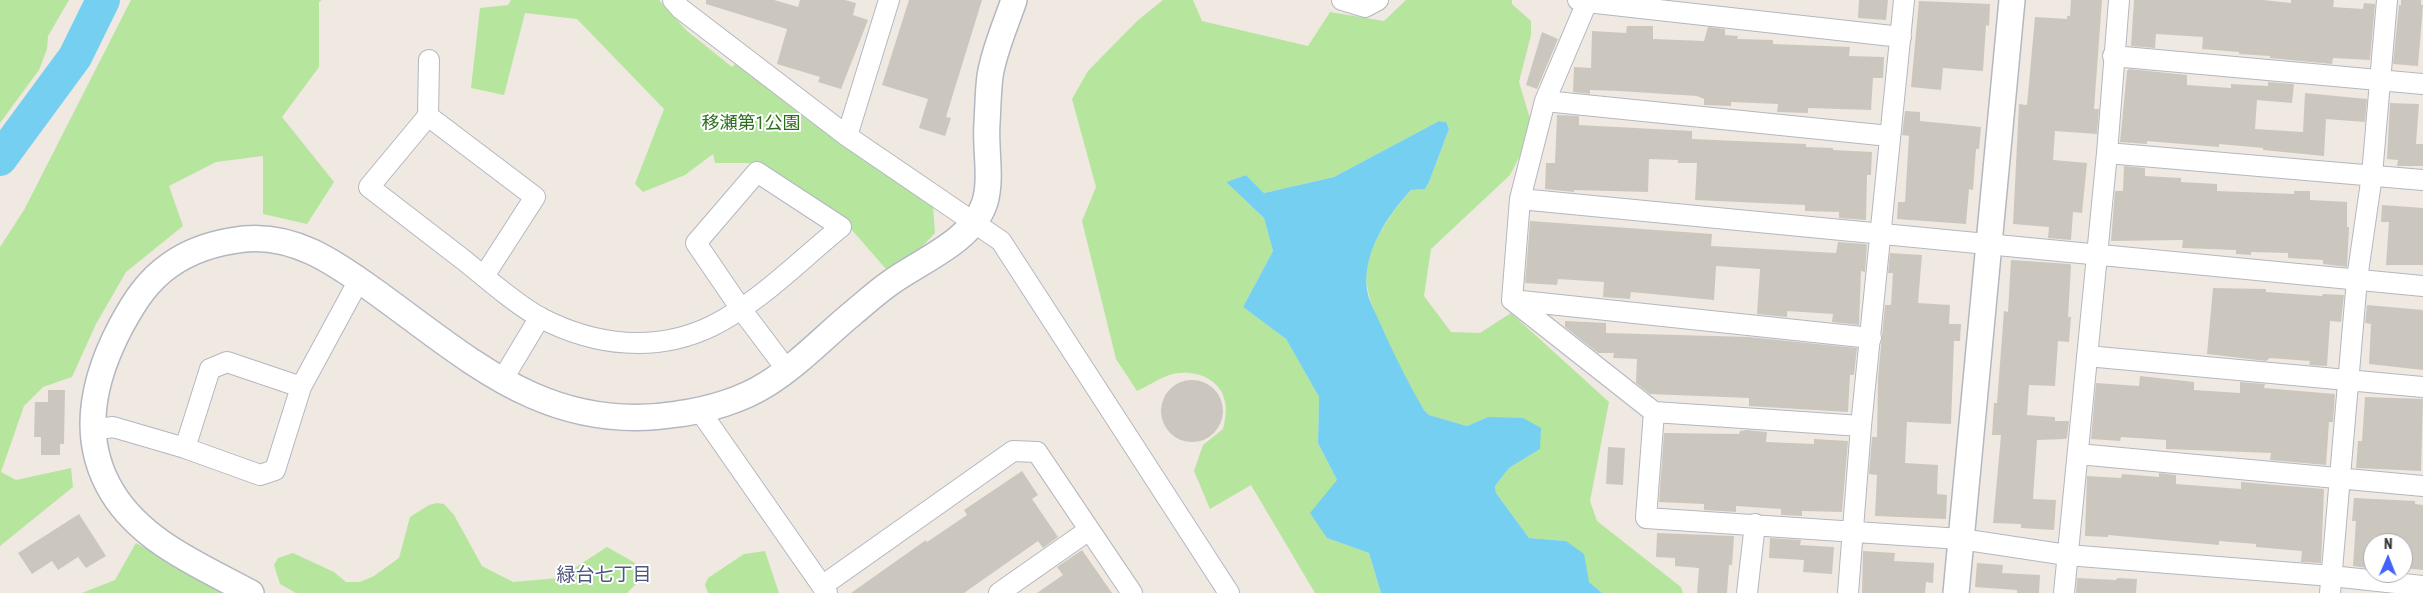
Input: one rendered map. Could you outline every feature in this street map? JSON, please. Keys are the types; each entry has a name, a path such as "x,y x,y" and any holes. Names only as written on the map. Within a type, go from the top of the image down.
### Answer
{"street":[{"path":"672,0 728,46 847,136 1001,241 1229,593"},
{"path":"847,136 888,0"},
{"path":"251,593 164,545 133,521 112,492 98,462 93,430 94,396 100,371 136,298 153,278 172,263 193,252 222,242 249,238 276,240 303,246 359,280 501,382 542,401 582,412 620,418 657,418 700,411 765,386 787,370 890,283 950,245 974,222 985,203 986,195 991,73 1014,0"},
{"path":"1342,0 1365,7 1378,0"},
{"path":"1848,593 1861,426 1904,0"},
{"path":"1956,593 2012,0"},
{"path":"2064,593 2095,255 2107,153 2113,56 2119,0"},
{"path":"2331,584 2357,279 2372,175 2387,0"},
{"path":"1512,300 1520,199 1545,102 1582,1 1900,37"},
{"path":"2113,56 2423,84"},
{"path":"429,60 428,116 369,187 540,317 581,335 607,341 652,343 682,338 712,326 741,309 841,227 757,172 696,244 741,309 787,370"},
{"path":"1545,102 1889,136"},
{"path":"428,116 535,196 484,276"},
{"path":"2107,153 2423,180"},
{"path":"1520,199 2423,286"},
{"path":"93,430 113,427 185,448 260,475 275,470 301,388 359,280"},
{"path":"1512,300 1870,338"},
{"path":"1512,300 1654,412 1861,426"},
{"path":"501,382 540,317"},
{"path":"2087,356 2423,387"},
{"path":"185,448 210,369 227,362 301,388"},
{"path":"700,411 824,589 1013,451 1037,452 1132,593"},
{"path":"1654,412 1646,518 1961,538 2067,555 2331,584 2423,586"},
{"path":"2078,454 2423,486"},
{"path":"1747,593 1754,524"},
{"path":"999,593 1089,530"}],"green space":[{"path":"0,0 69,0 48,36 47,49 39,70 0,123"},
{"path":"131,0 322,0 319,2 319,67 282,117 334,182 307,224 263,214 263,156 216,162 169,186 183,226 126,272 96,324 72,377 43,387 24,406 1,472 16,480 71,468 73,487 0,546 0,247 24,210"},
{"name":"移瀬第1公園","path":"511,0 659,0 686,30 732,67 735,64 819,121 933,207 935,233 915,254 886,269 851,229 752,163 715,163 713,154 685,175 643,192 635,184 664,109 577,19 525,13 504,95 471,88 480,8 508,5"},
{"path":"1163,0 1193,0 1202,21 1308,46 1330,12 1384,21 1406,0 1512,0 1512,4 1531,21 1531,35 1519,82 1531,122 1527,142 1510,175 1431,249 1424,296 1451,332 1480,333 1511,313 1609,402 1590,501 1597,521 1681,587 1683,593 1602,593 1589,582 1566,541 1529,538 1496,493 1495,486 1509,468 1540,449 1488,417 1467,426 1429,415 1424,410 1396,360 1377,320 1370,300 1367,266 1384,225 1398,206 1411,190 1425,189 1429,182 1449,129 1446,122 1439,121 1334,177 1264,193 1246,175 1226,182 1264,218 1273,251 1243,307 1286,339 1319,397 1318,443 1337,480 1327,538 1369,553 1381,593 1315,593 1251,485 1210,509 1194,471 1203,445 1223,429 1226,409 1222,393 1218,386 1204,376 1186,373 1169,375 1137,391 1116,359 1082,221 1096,187 1072,99 1088,71 1137,21"},
{"path":"444,504 454,515 482,566 513,582 559,578 607,547 649,571 627,593 296,593 280,584 274,565 278,558 293,553 334,572 346,582 360,582 374,576 399,558 410,517 429,505"},
{"path":"136,543 227,593 82,593 115,580"},
{"path":"765,551 779,593 708,593 705,585 708,578 744,554"}],"water":[{"path":"1439,121 1446,122 1449,129 1429,182 1425,189 1411,190 1378,235 1369,262 1367,275 1369,297 1406,377 1424,410 1429,415 1467,426 1488,417 1523,418 1541,428 1540,449 1509,468 1495,486 1496,493 1529,538 1566,541 1584,554 1589,582 1602,593 1381,593 1369,553 1327,538 1310,513 1337,480 1318,443 1319,397 1286,339 1243,307 1273,251 1264,218 1226,182 1246,175 1264,193 1334,177"}],"building":[{"path":"706,0 774,0 798,7 800,0 845,0 856,3 853,15 868,20 841,89 818,82 820,77 777,64 787,29 706,4"},
{"path":"909,0 982,0 946,117 951,118 945,136 919,128 928,99 882,85"},
{"path":"1859,0 1888,0 1886,20 1858,18"},
{"path":"2071,0 2102,0 2094,109 2099,109 2097,134 2055,131 2053,160 2087,163 2082,213 2073,212 2071,240 2048,238 2049,227 2013,224 2019,104 2027,105 2035,17 2067,19 2067,16 2070,16"},
{"path":"2134,0 2263,0 2291,3 2291,0 2334,0 2333,7 2363,9 2364,3 2375,4 2370,60 2333,58 2332,64 2270,58 2270,56 2202,49 2203,37 2156,34 2155,48 2131,46"},
{"path":"2401,0 2421,0 2421,5 2423,5 2418,66 2393,64"},
{"path":"1919,1 1990,4 1989,26 1986,25 1983,71 1943,68 1941,90 1911,87"},
{"path":"1627,26 1653,26 1653,39 1704,41 1708,27 1725,29 1725,35 1738,36 1737,39 1773,40 1773,44 1850,47 1849,56 1884,57 1883,78 1873,78 1871,110 1808,108 1808,113 1777,112 1778,104 1731,102 1731,106 1704,105 1704,99 1697,96 1590,90 1590,94 1573,92 1574,67 1591,68 1592,31 1626,33"},
{"path":"1542,32 1558,39 1537,89 1526,85"},
{"path":"2129,69 2187,75 2187,85 2231,88 2231,84 2268,86 2268,82 2294,84 2292,103 2257,100 2255,129 2303,132 2305,93 2367,99 2365,122 2326,119 2324,156 2219,144 2219,147 2147,141 2147,144 2120,142 2127,71"},
{"path":"2390,103 2419,104 2416,144 2423,144 2423,166 2397,166 2398,160 2387,159"},
{"path":"1905,111 1920,112 1920,121 1981,127 1979,149 1976,149 1973,190 1969,189 1966,224 1897,219 1898,202 1905,202 1909,136 1902,135"},
{"path":"1557,115 1579,116 1579,125 1692,131 1692,139 1806,144 1806,147 1872,152 1871,175 1867,175 1866,220 1839,218 1839,212 1805,211 1805,205 1695,200 1697,163 1678,163 1678,160 1649,159 1648,192 1574,190 1574,192 1545,189 1546,163 1555,163"},
{"path":"2124,166 2145,168 2145,176 2181,178 2181,182 2217,184 2217,191 2294,194 2294,191 2310,191 2310,200 2347,202 2347,227 2349,227 2347,267 2323,264 2323,260 2288,258 2288,253 2251,252 2251,255 2236,254 2236,250 2182,248 2183,240 2111,241 2115,191 2123,191"},
{"path":"2382,205 2423,208 2423,265 2386,265 2389,222 2381,222"},
{"path":"1530,221 1712,234 1711,246 1836,253 1838,242 1865,244 1867,245 1865,272 1861,271 1859,325 1832,322 1833,314 1787,311 1787,317 1757,314 1760,269 1716,266 1714,300 1631,292 1630,299 1603,297 1604,282 1558,279 1557,285 1525,283"},
{"path":"1890,253 1922,255 1918,303 1950,305 1949,324 1961,324 1960,341 1954,341 1951,424 1907,422 1905,463 1938,465 1937,494 1947,495 1946,519 1875,516 1877,475 1869,474 1872,437 1877,437 1878,377 1885,305 1891,305 1893,273 1888,273"},
{"path":"2011,260 2070,264 2071,266 2068,317 2071,317 2069,342 2058,341 2055,386 2029,385 2027,415 2055,417 2055,421 2069,421 2067,438 2037,440 2033,499 2056,500 2054,530 2021,528 2021,524 1993,523 2001,435 1992,435 1994,403 1997,403 2004,311 2008,312"},
{"path":"2213,288 2266,289 2266,292 2322,296 2323,294 2344,295 2341,322 2330,321 2327,366 2309,365 2310,361 2270,358 2266,361 2207,354"},
{"path":"2367,305 2423,310 2423,370 2369,364 2371,324 2365,323"},
{"path":"1565,321 1606,323 1606,333 1749,337 1857,348 1854,375 1850,375 1848,412 1749,406 1749,398 1650,394 1636,383 1637,359 1613,358 1614,353 1598,353 1565,327"},
{"path":"2140,376 2194,382 2194,390 2240,393 2240,382 2265,384 2264,388 2335,394 2333,422 2329,422 2326,465 2270,460 2271,453 2166,449 2166,440 2121,437 2120,441 2091,439 2096,383 2139,386"},
{"path":"1186,380 1198,380 1214,389 1221,399 1223,411 1221,423 1214,433 1198,442 1186,442 1175,437 1166,428 1161,417 1161,405 1166,394 1175,385"},
{"path":"48,390 65,390 64,444 60,444 60,455 41,455 41,437 34,437 35,402 48,402"},
{"path":"2365,397 2423,399 2421,471 2356,468 2358,441 2362,441"},
{"path":"1740,431 1767,432 1766,442 1814,444 1814,439 1848,441 1842,512 1802,511 1802,516 1781,515 1781,509 1736,506 1736,512 1704,510 1704,504 1659,502 1664,433 1739,434"},
{"path":"1608,447 1625,448 1623,485 1606,484"},
{"path":"1022,471 1038,495 1032,499 1058,537 1043,548 1038,541 964,593 851,593 926,540 927,542 967,515 964,510"},
{"path":"2159,473 2176,475 2176,484 2241,489 2241,482 2324,489 2321,563 2301,562 2302,551 2256,547 2256,544 2219,541 2219,545 2108,535 2108,537 2085,536 2087,476 2121,478 2122,474 2159,477"},
{"path":"2354,498 2415,501 2415,504 2423,505 2423,570 2413,569 2413,533 2363,533 2363,568 2353,566 2356,521 2352,521"},
{"path":"79,514 106,556 86,568 78,557 58,570 52,561 32,574 18,553"},
{"path":"1657,533 1734,536 1732,565 1729,565 1727,593 1697,593 1699,568 1675,566 1675,558 1656,557"},
{"path":"1770,538 1801,540 1800,545 1834,547 1832,574 1803,572 1804,560 1769,558"},
{"path":"1082,550 1112,593 1037,593 1063,575 1057,567"},
{"path":"1863,551 1895,553 1894,561 1934,563 1933,583 1926,582 1925,593 1862,593"},
{"path":"1977,563 2003,565 2002,573 2040,575 2039,593 2017,593 2017,590 1975,587"},
{"path":"2077,578 2137,579 2136,593 2076,593"}],"waterway":[{"path":"0,159 75,57 103,0"}],"district":[{"name":"緑台七丁目","path":"604,576"}]}
